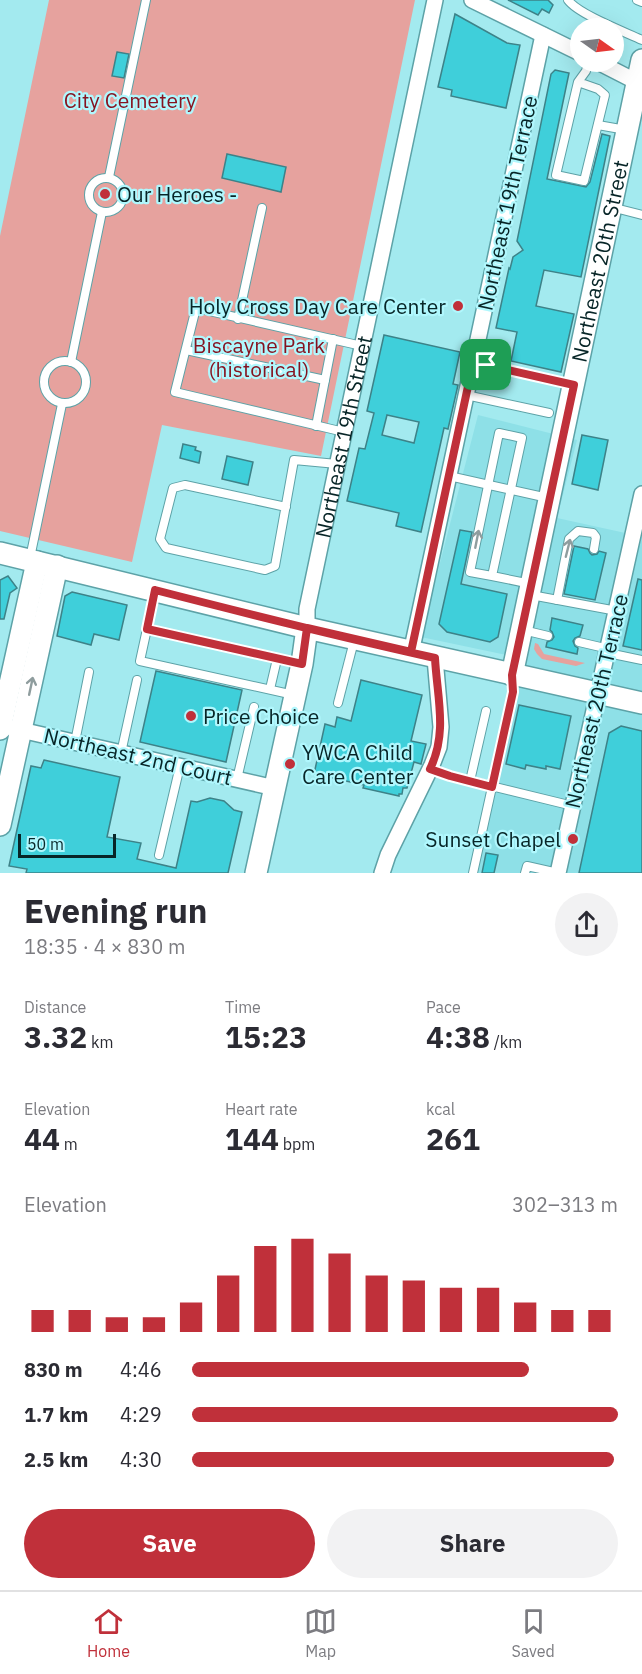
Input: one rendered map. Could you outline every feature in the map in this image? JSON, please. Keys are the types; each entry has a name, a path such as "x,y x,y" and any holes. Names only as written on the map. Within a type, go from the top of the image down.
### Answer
{"main road":[{"name":"Northeast 20th Street","path":"512,675 642,60"},
{"path":"0,554 435,658 642,703"},
{"path":"0,825 5,728 41,563"},
{"name":"Northeast 19th Street","path":"256,873 296,695 307,628"}],"street":[{"name":"Northeast 19th Street","path":"307,628 307,609 435,0"},
{"path":"472,0 570,48"},
{"name":"Northeast 19th Terrace","path":"411,652 543,35"},
{"path":"618,72 637,82"},
{"name":"Northeast 20th Terrace","path":"558,873 642,494"},
{"path":"382,873 388,855 439,747 441,727 435,658"},
{"name":"Northeast 2nd Court","path":"5,728 275,788"}],"lane":[{"path":"109,177 146,0"},
{"path":"568,0 580,11 642,40"},
{"path":"637,0 642,3"},
{"path":"578,82 598,89 605,95 584,181 556,175 578,82 585,72"},
{"path":"598,125 627,131"},
{"path":"109,177 122,187 123,198 113,211 102,212 92,206 88,194 97,179 109,177"},
{"path":"611,207 642,215"},
{"path":"238,319 262,208"},
{"path":"71,362 102,212"},
{"path":"344,432 175,392 195,308 362,346"},
{"path":"316,426 333,339"},
{"path":"186,350 325,380"},
{"path":"71,362 82,370 87,383 85,390 76,401 62,404 50,398 44,385 44,378 57,363 71,362"},
{"path":"473,363 574,385"},
{"path":"466,395 549,413"},
{"path":"41,563 62,404"},
{"path":"492,576 522,438 499,433 470,572 492,576 556,600 582,601 617,611"},
{"path":"286,507 184,485 172,488 160,539 166,548 265,570 275,566 286,507 294,460 337,464"},
{"path":"449,476 550,498"},
{"path":"556,600 569,539 578,531 593,533 596,537 594,549"},
{"path":"155,590 140,661 296,695"},
{"path":"147,629 302,664"},
{"path":"522,630 548,636"},
{"path":"338,704 355,639"},
{"path":"579,642 642,660"},
{"path":"270,689 277,658"},
{"path":"75,742 89,672"},
{"path":"473,873 513,692 512,675"},
{"path":"121,753 137,680"},
{"path":"237,779 254,707"},
{"path":"470,781 486,711"},
{"path":"159,855 180,766"},
{"path":"430,769 492,787 573,806"},
{"path":"525,873 527,866 558,873"}],"shaded area":[{"path":"478,415 577,440 557,518 639,536 642,525 642,873 476,873 521,658 421,637"}],"green space":[{"path":"49,0 415,0 321,456 162,425 132,562 0,531 0,236"},
{"path":"535,643 544,654 585,663 576,666 542,659 534,649"}],"building":[{"path":"508,0 548,0 553,5 549,13 542,9 538,15"},
{"path":"455,14 507,43 520,45 506,108 451,96 452,90 438,87"},
{"path":"117,52 129,54 124,78 112,76"},
{"path":"555,70 569,73 547,179 586,187 590,182 602,134 610,136 581,277 544,270 536,306 574,314 561,372 511,361 517,332 496,328 509,268 513,257 523,250 517,241 551,74"},
{"path":"227,154 286,167 281,192 222,178"},
{"path":"384,335 460,352 453,384 458,385 448,429 444,428 421,532 396,526 399,513 347,501 359,448 365,449 374,413 367,411","holes":["387,415 419,422 414,443 382,435"]},
{"path":"582,435 608,440 598,490 572,484"},
{"path":"183,444 196,447 195,450 201,452 199,463 180,458"},
{"path":"227,456 253,462 248,485 222,479"},
{"path":"460,530 472,532 461,584 507,594 498,637 490,642 447,632 439,624"},
{"path":"574,546 588,549 592,555 599,551 606,553 595,600 564,594"},
{"path":"8,576 17,588 10,593 4,619 0,619 0,580"},
{"path":"638,579 642,580 642,650 623,646"},
{"path":"72,592 127,605 119,640 94,634 91,645 57,636 65,596"},
{"path":"552,618 583,625 580,636 573,641 578,648 577,654 546,647 547,642 554,637 550,630"},
{"name":"Price Choice","path":"156,671 242,690 226,762 140,742"},
{"path":"361,680 422,695 411,741 426,744 421,764 414,762 407,788 403,788 399,796 363,788 364,785 314,774 325,724 335,727 337,717 351,721"},
{"path":"519,705 571,716 560,769 526,765 525,769 506,764"},
{"path":"621,726 642,731 642,873 579,873 609,733"},
{"path":"44,760 120,777 107,837 141,843 137,859 176,868 191,801 197,802 210,798 224,801 234,810 242,812 228,873 26,873 27,869 9,866 31,766 41,768"},
{"path":"486,853 498,855 494,873 482,873"}],"place":[{"name":"Our Heroes -","path":"105,194"},
{"name":"Holy Cross Day Care Center","path":"458,306"},
{"name":"Price Choice","path":"191,716"},
{"name":"YWCA Child Care Center","path":"290,764"},
{"name":"Sunset Chapel","path":"573,839"}],"route":[{"path":"486,365 473,363 411,652 307,628 302,664 147,629 155,590 307,628 435,658 441,727 439,747 430,769 492,787 513,692 512,675 574,385 486,365"}],"park label":[{"name":"City Cemetery","path":"130,100"},
{"name":"Biscayne Park (historical)","path":"259,357"}]}
